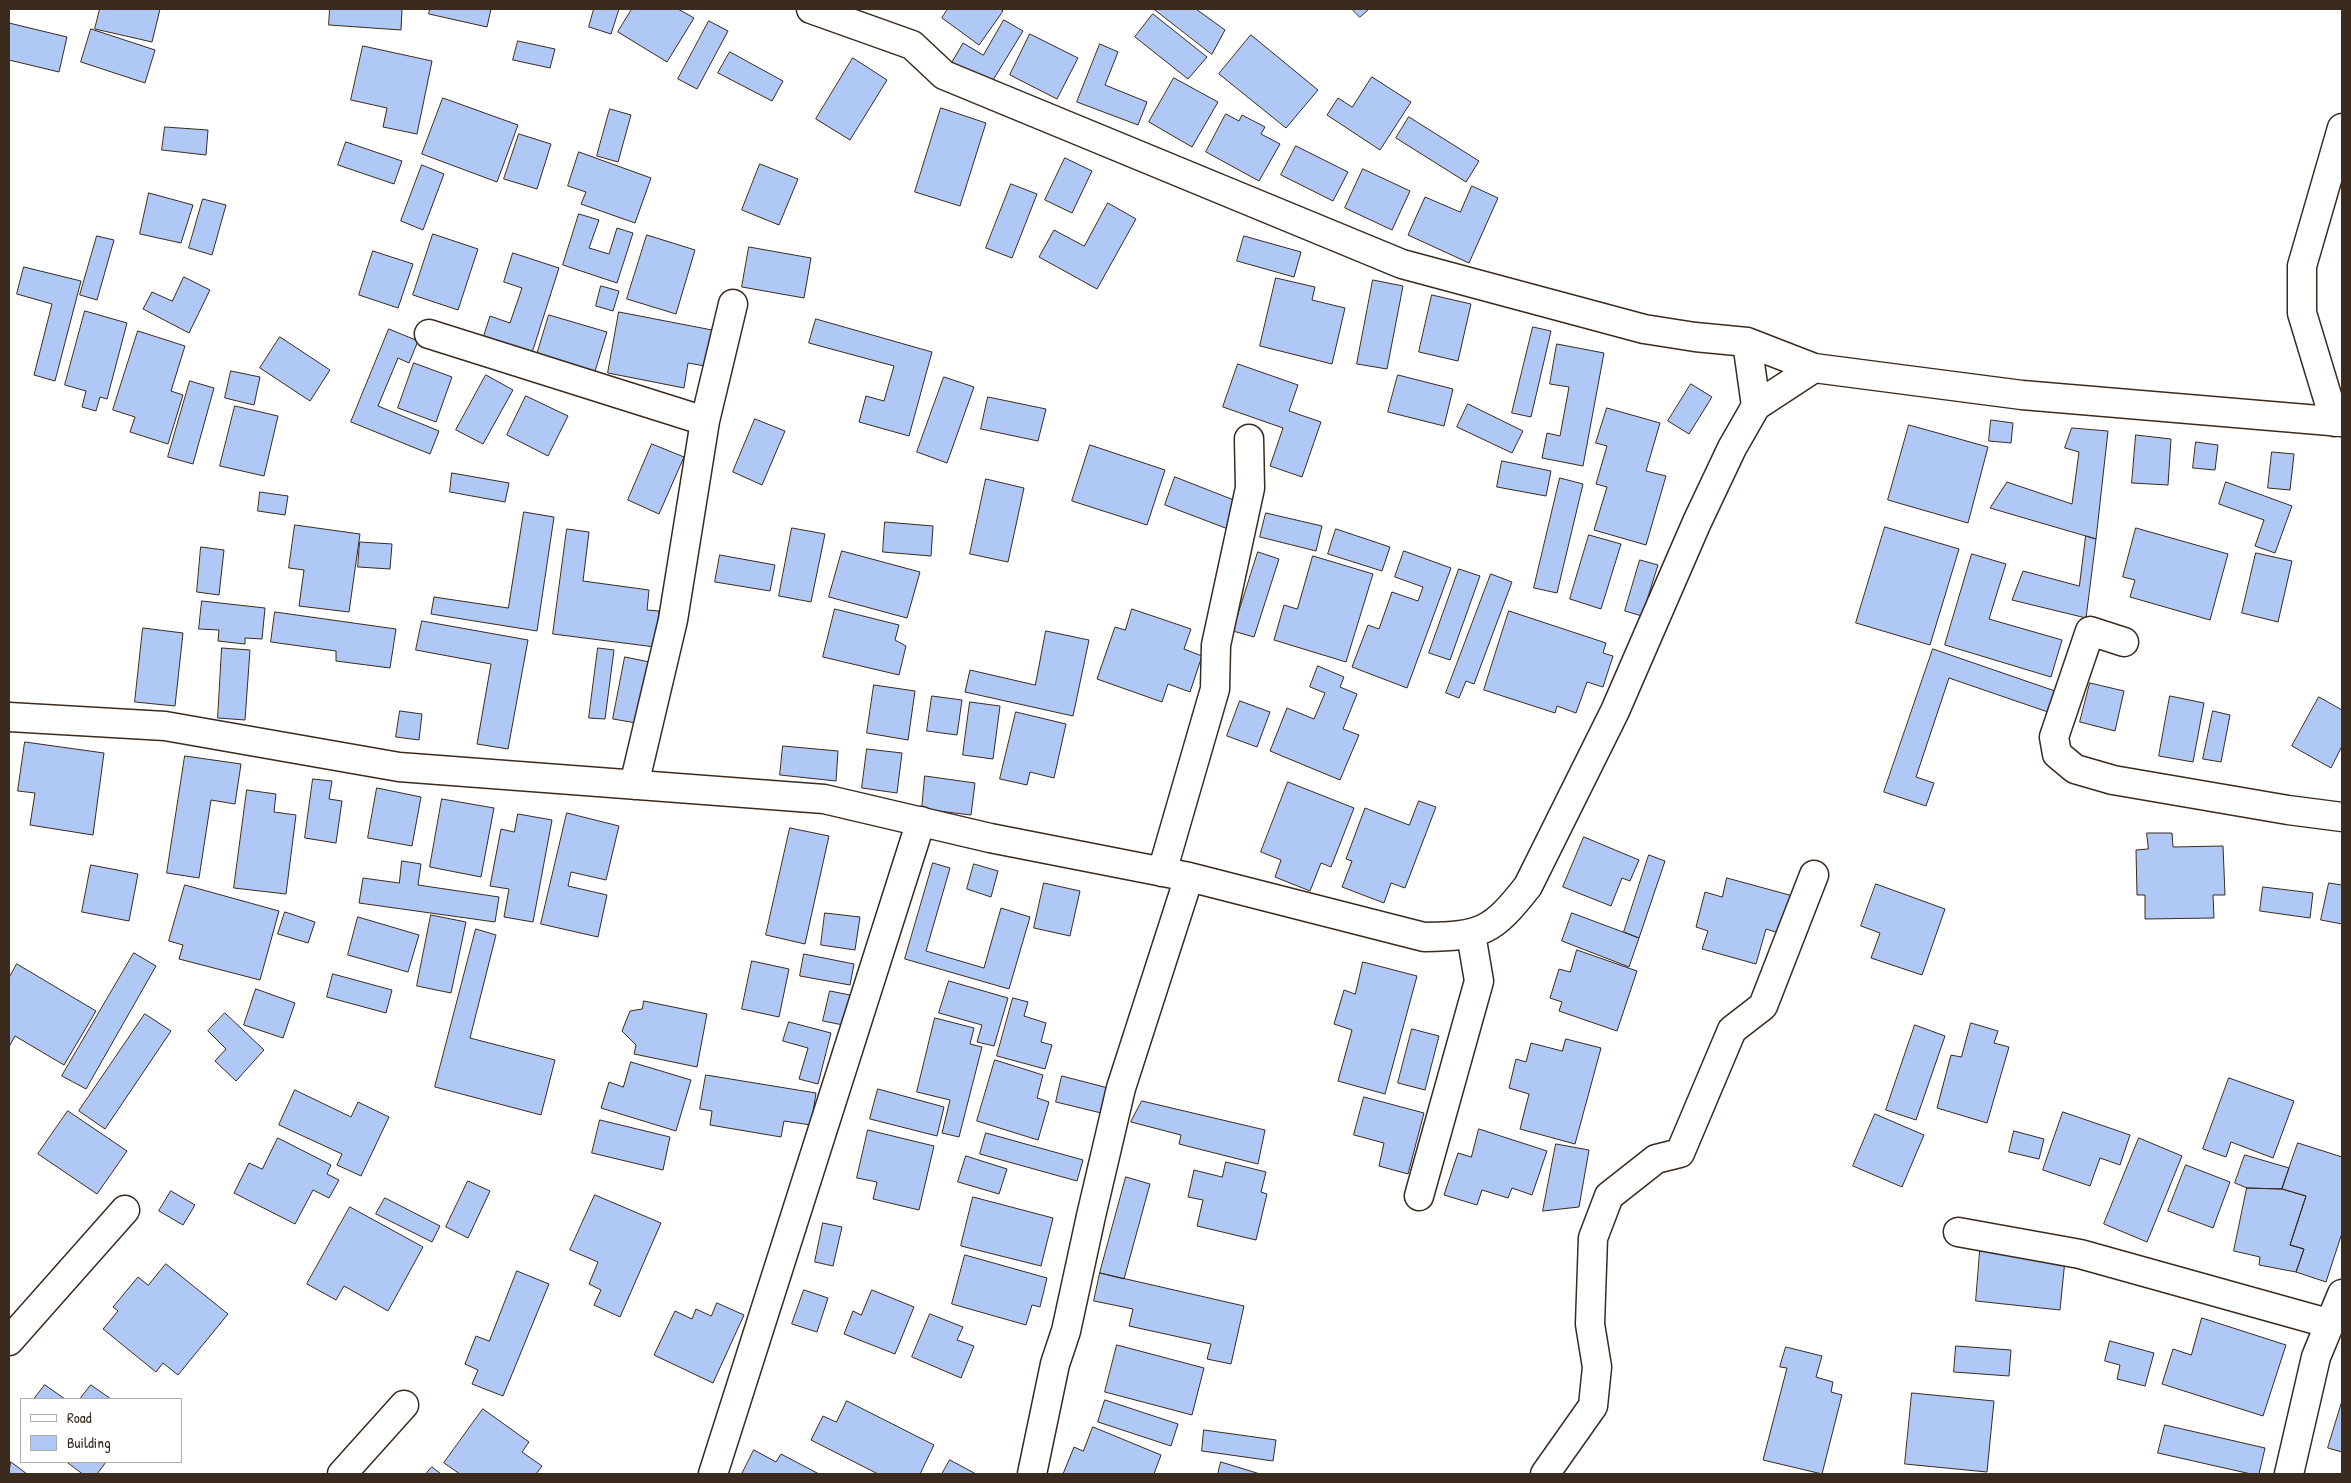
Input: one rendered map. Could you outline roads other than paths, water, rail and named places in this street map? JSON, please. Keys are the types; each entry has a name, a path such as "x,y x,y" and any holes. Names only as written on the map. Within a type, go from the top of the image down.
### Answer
{"street":[{"path":"811,9 912,46 944,75 1402,264 1644,329 1695,337 1747,342 1814,368 2022,395 2339,422 2302,313 2302,266 2342,128"},
{"path":"634,785 673,620 705,421 733,304"},
{"path":"429,334 705,421"},
{"path":"1747,342 1756,406"},
{"path":"9,717 165,726 399,767 824,800 990,838 1189,877 1424,938 1457,937 1484,931 1509,910 1528,886 1615,711 1697,522 1732,448 1756,406 1814,368"},
{"path":"1162,872 1216,689 1216,645 1250,488 1249,439"},
{"path":"2124,642 2090,631 2054,737 2057,754 2075,770 2113,780 2288,810 2342,817"},
{"path":"713,1474 921,821"},
{"path":"1545,1474 1593,1406 1597,1367 1590,1324 1594,1238 1609,1196 1656,1160 1680,1153 1732,1030 1763,1006 1814,876"},
{"path":"1032,1474 1055,1364 1066,1331 1090,1216 1121,1088 1189,877"},
{"path":"1418,1196 1479,981 1471,934"},
{"path":"9,1341 125,1210"},
{"path":"1958,1232 2080,1254 2332,1324"},
{"path":"2289,1474 2316,1357 2332,1324 2342,1294"},
{"path":"342,1474 404,1405"}]}
